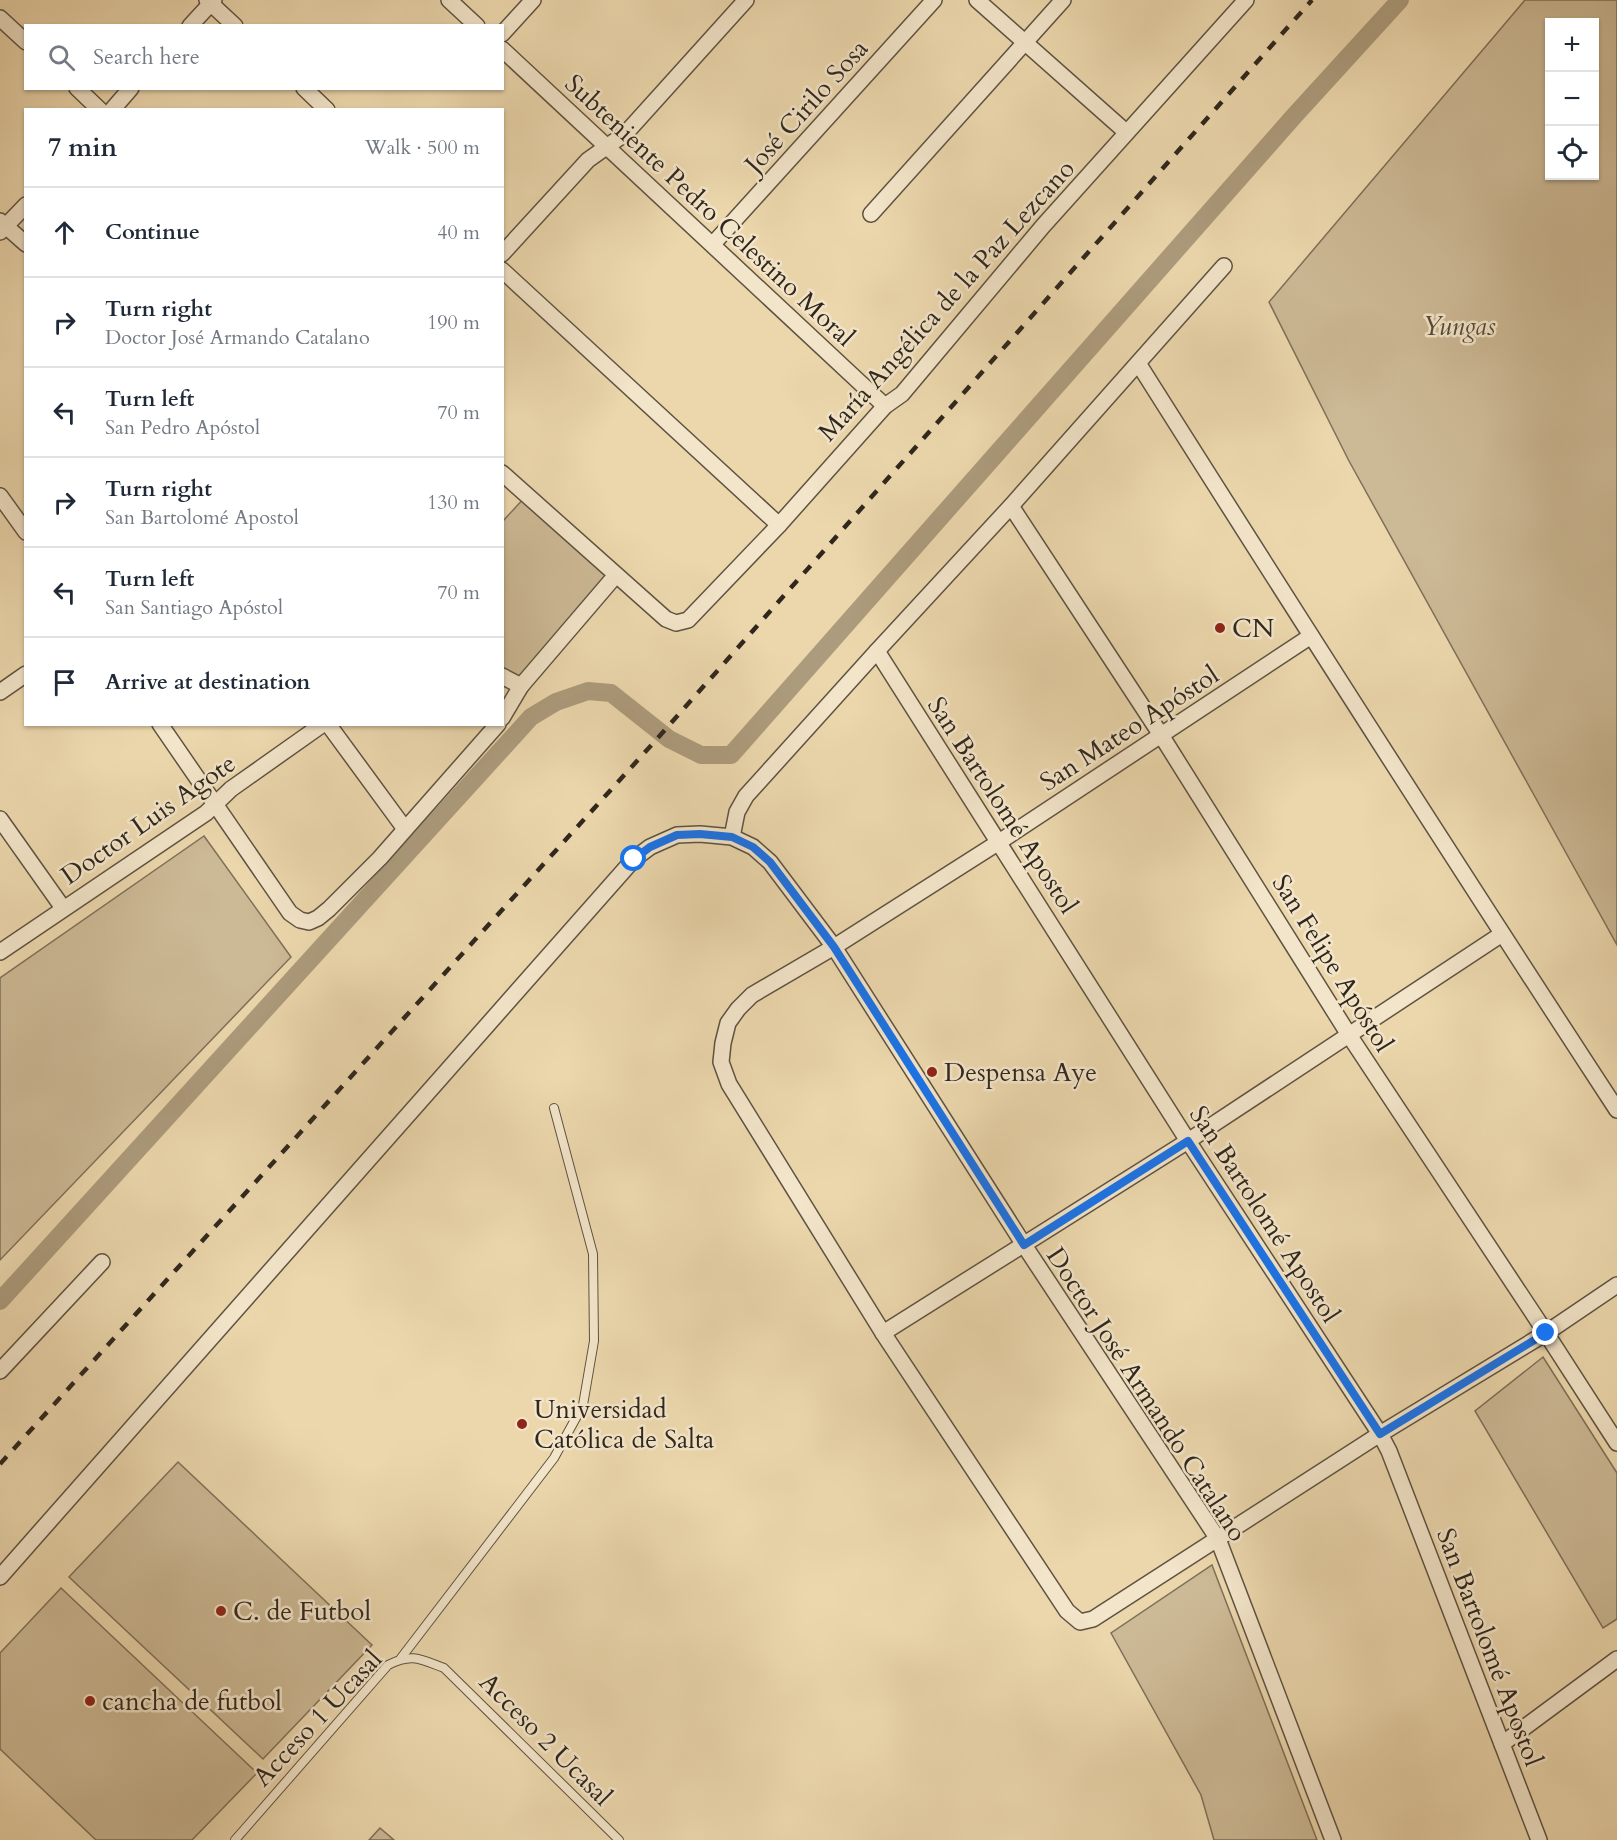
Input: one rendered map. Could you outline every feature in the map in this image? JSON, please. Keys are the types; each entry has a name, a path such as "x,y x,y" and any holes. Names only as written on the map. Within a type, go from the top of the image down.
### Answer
{"street":[{"path":"449,0 475,24"},
{"path":"504,32 533,0"},
{"path":"504,252 588,160 626,133 746,0"},
{"name":"José Cirilo Sosa","path":"713,244 934,0"},
{"path":"977,0 1126,132"},
{"path":"871,214 1063,0"},
{"name":"María Angélica de la Paz Lezcano","path":"616,575 666,619 676,623 688,620 779,525 885,406 902,394 1043,226 1246,0"},
{"path":"192,24 210,1 233,24"},
{"path":"0,18 24,40"},
{"name":"Subteniente Pedro Celestino Moral","path":"504,51 885,406"},
{"path":"79,90 98,108"},
{"path":"114,108 129,90"},
{"path":"306,90 325,108"},
{"path":"24,207 2,226 24,242"},
{"path":"0,1577 634,859 650,847 677,835 700,834 732,837 737,812 746,796 1011,506 1224,266"},
{"path":"504,272 779,525"},
{"path":"1138,363 1502,934 1617,1110"},
{"path":"504,475 616,575 521,686 504,715"},
{"path":"0,496 24,529"},
{"name":"San Felipe Apóstol","path":"1011,506 1161,735 1349,1035 1617,1443"},
{"name":"San Mateo Apóstol","path":"1218,1539 1093,1619 1080,1622 1067,1611 883,1333 729,1084 721,1062 728,1023 752,995 834,947 999,842 1311,636"},
{"name":"San Bartolomé Apostol","path":"877,651 1188,1141 1380,1434 1389,1452 1539,1840"},
{"path":"0,692 24,675"},
{"path":"504,677 521,686"},
{"path":"160,726 290,913 300,920 309,922 329,909 380,858 496,726"},
{"name":"Doctor Luis Agote","path":"0,952 206,813 231,789 320,726"},
{"path":"329,726 405,829"},
{"path":"0,819 63,908"},
{"name":"Doctor José Armando Catalano","path":"732,837 753,847 770,862 834,947 1024,1245 1218,1539 1333,1840"},
{"path":"883,1333 1188,1141 1502,934"},
{"path":"0,1371 102,1262"},
{"path":"1218,1539 1380,1434 1546,1333 1617,1286"},
{"path":"1502,1744 1617,1659"}],"lane":[{"path":"401,1658 554,1458 583,1405 594,1341 593,1254 554,1108"},
{"name":"Acceso 1 Ucasal","path":"235,1840 388,1665 401,1658 417,1658 444,1668"},
{"name":"Acceso 2 Ucasal","path":"444,1668 618,1840"}],"green space":[{"name":"Yungas","path":"1525,0 1617,0 1617,945 1349,461 1269,302"},
{"path":"527,495 616,575 521,686 504,673 504,520"},
{"path":"204,836 291,957 0,1260 0,978"},
{"path":"1543,1357 1617,1473 1617,1619 1603,1628 1475,1411"},
{"name":"C. de Futbol","path":"178,1462 372,1645 263,1759 69,1577"},
{"path":"1212,1565 1317,1840 1214,1840 1201,1795 1111,1633"},
{"name":"cancha de futbol","path":"61,1588 257,1773 192,1840 96,1840 0,1749 0,1653"},
{"path":"380,1828 394,1840 369,1840"}],"waterway":[{"path":"0,1301 531,717 556,702 588,691 611,693 669,739 701,755 731,755 1295,115 1400,0"}],"railway":[{"path":"0,1464 656,740 1312,0"}],"place":[{"name":"CN","path":"1220,628"},
{"name":"Despensa Aye","path":"932,1072"},
{"name":"Universidad Católica de Salta","path":"522,1424"},
{"name":"C. de Futbol","path":"221,1611"},
{"name":"cancha de futbol","path":"90,1701"}],"route":[{"path":"634,859 650,847 677,835 700,834 732,837 753,847 770,862 834,947 1024,1245 1188,1141 1380,1434 1546,1333"}]}
